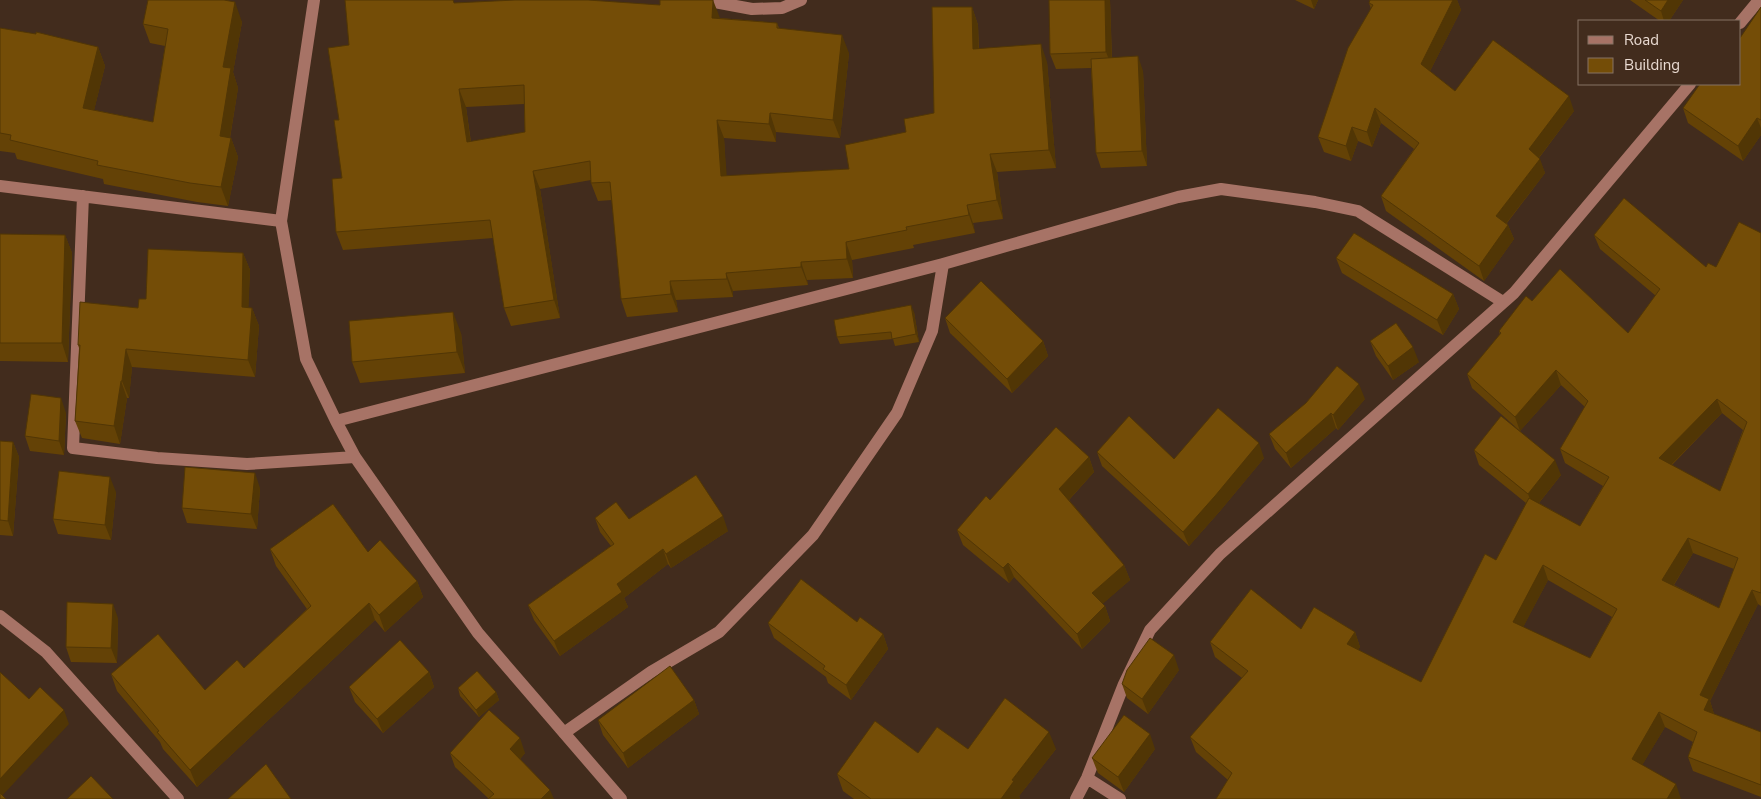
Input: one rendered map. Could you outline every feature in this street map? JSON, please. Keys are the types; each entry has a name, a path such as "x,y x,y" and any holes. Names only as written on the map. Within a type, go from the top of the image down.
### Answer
{"street":[{"path":"314,0 281,221 306,359 355,457 478,633 620,799"},
{"path":"704,0 752,9 782,8 801,0"},
{"path":"1741,22 1758,0"},
{"path":"1076,799 1087,778 1124,684 1150,630 1220,554 1514,293 1689,85"},
{"path":"0,186 281,221"},
{"path":"336,421 943,264 1178,197 1221,189 1315,202 1358,211 1503,302"},
{"path":"83,196 73,448 156,458 247,464 355,457"},
{"path":"564,733 651,672 718,632 813,535 897,413 932,332 943,264"},
{"path":"0,616 46,652 178,799"},
{"path":"1087,778 1120,799"}],"building":[{"path":"148,0 224,0 235,2 223,67 231,68 220,136 231,138 221,187 97,165 98,161 10,140 11,135 0,133 0,28 36,34 36,32 98,47 83,108 153,122 168,29 143,24"},
{"path":"345,0 453,0 454,3 515,0 588,0 660,5 660,0 713,0 712,18 777,23 777,28 842,35 833,120 770,113 769,124 717,120 721,176 849,169 845,145 906,132 904,119 934,113 932,7 972,7 973,49 1041,44 1049,150 990,154 997,200 967,205 969,215 906,227 907,230 846,242 847,259 801,262 801,267 726,273 727,279 670,281 671,294 621,299 610,182 591,183 590,161 533,171 554,300 504,308 490,220 336,232 332,179 342,178 334,120 339,120 328,48 349,45","holes":["524,85 525,132 467,142 459,89"]},
{"path":"1049,0 1105,0 1106,52 1050,54"},
{"path":"1370,0 1453,0 1421,64 1455,91 1493,40 1569,96 1529,149 1540,159 1496,216 1508,225 1479,266 1381,196 1419,143 1375,108 1367,132 1352,127 1346,146 1318,137 1348,48 1373,5 1369,3"},
{"path":"1645,0 1668,0 1661,11"},
{"path":"1761,7 1761,120 1757,118 1738,146 1683,108 1699,85 1741,85 1741,37"},
{"path":"1138,56 1142,151 1096,153 1091,59"},
{"path":"1624,198 1706,267 1708,263 1716,267 1739,222 1761,233 1761,593 1752,590 1700,695 1709,699 1704,710 1761,732 1761,785 1688,757 1697,732 1659,712 1632,759 1676,784 1667,799 1216,799 1232,773 1190,737 1248,671 1210,642 1251,589 1301,629 1314,607 1355,632 1347,644 1421,682 1485,554 1496,560 1529,498 1580,526 1609,477 1560,449 1588,401 1556,370 1515,417 1467,374 1501,333 1499,331 1526,296 1532,301 1560,269 1628,333 1660,289 1594,235","holes":["1717,399 1747,422 1720,491 1659,458","1688,538 1738,558 1719,608 1662,580","1543,565 1617,609 1590,658 1513,622"]},
{"path":"1354,233 1453,294 1437,320 1336,258"},
{"path":"0,234 65,235 62,343 0,343"},
{"path":"148,249 243,253 242,307 252,308 248,360 126,349 114,426 75,421 80,345 78,345 80,302 138,308 139,299 146,299"},
{"path":"981,281 1043,341 1007,379 945,318"},
{"path":"911,305 916,334 892,339 891,332 837,337 834,320"},
{"path":"453,312 457,352 352,362 349,321"},
{"path":"1396,323 1413,347 1388,366 1370,341"},
{"path":"1337,366 1359,384 1333,415 1331,413 1286,453 1269,434 1306,403"},
{"path":"31,394 61,398 59,441 25,436"},
{"path":"1218,408 1259,443 1183,532 1097,452 1129,416 1174,459"},
{"path":"1501,416 1555,460 1528,494 1474,450"},
{"path":"1056,427 1089,457 1059,489 1124,565 1092,593 1105,606 1077,634 1008,563 1003,568 957,530 986,496 990,500"},
{"path":"0,441 13,442 8,521 0,520"},
{"path":"185,467 255,473 251,514 182,508"},
{"path":"59,471 110,477 105,525 53,519"},
{"path":"696,475 723,516 666,554 663,549 617,584 622,592 554,641 528,605 614,544 595,518 616,502 629,519"},
{"path":"333,504 368,552 380,540 417,581 379,615 369,603 190,770 111,674 158,634 205,690 237,660 244,668 311,606 270,549"},
{"path":"801,579 857,622 860,617 883,634 846,685 823,669 825,666 768,623"},
{"path":"67,602 113,604 111,648 66,647"},
{"path":"1150,638 1174,655 1142,699 1122,684 1127,670"},
{"path":"400,640 429,672 377,719 349,687"},
{"path":"670,666 694,700 623,753 598,720"},
{"path":"477,671 496,692 476,710 458,688"},
{"path":"0,672 29,699 40,687 64,710 0,779"},
{"path":"1005,698 1049,732 1012,780 1014,781 1001,799 871,799 837,774 875,721 918,753 937,727 968,749"},
{"path":"489,710 520,738 510,749 550,790 541,799 488,799 494,794 450,753"},
{"path":"1124,715 1150,734 1118,777 1092,758"},
{"path":"266,764 291,799 228,799"},
{"path":"91,776 113,799 67,799"},
{"path":"0,793 6,799 0,799"}]}
